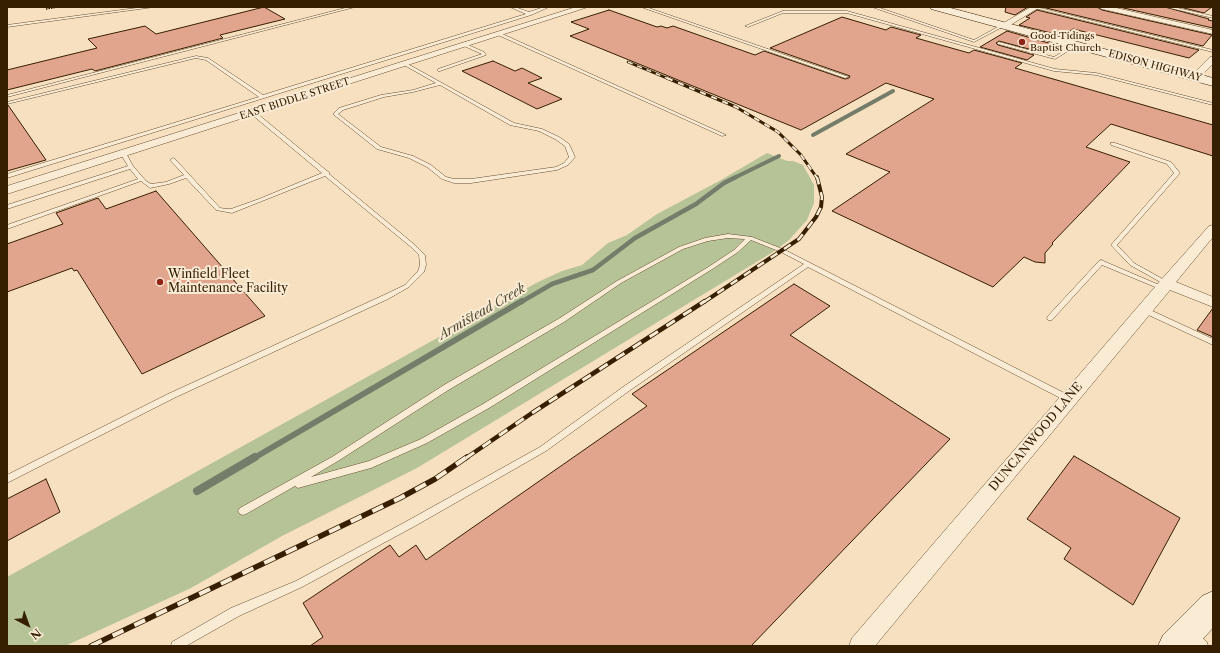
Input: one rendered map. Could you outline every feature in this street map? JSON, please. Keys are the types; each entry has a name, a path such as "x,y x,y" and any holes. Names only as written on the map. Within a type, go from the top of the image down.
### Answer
{"main road":[{"name":"EDISON HIGHWAY","path":"936,7 1009,23 1203,73 1213,82"},
{"name":"EDISON HIGHWAY","path":"964,7 1076,45 1203,73"},
{"path":"1188,641 1213,606"}],"street":[{"name":"EAST BIDDLE STREET","path":"7,190 584,7"},
{"path":"1009,23 1034,7"},
{"path":"1102,7 1213,32"},
{"path":"1203,73 1213,59"},
{"name":"DUNCANWOOD LANE","path":"860,646 1213,228"},
{"path":"1164,285 1213,302"}],"lane":[{"path":"7,26 152,7"},
{"path":"7,96 353,7"},
{"path":"512,7 530,14"},
{"path":"7,176 530,14 547,7"},
{"path":"643,7 847,77"},
{"path":"874,7 974,41 1009,23"},
{"path":"1034,7 1213,51"},
{"path":"1168,7 1213,17"},
{"path":"747,26 783,12 847,12 1055,70 1096,74 1213,104"},
{"path":"499,34 724,135"},
{"path":"999,44 1055,58 1076,45"},
{"path":"439,70 484,55 483,53 465,45"},
{"path":"7,103 196,57 207,58 262,97"},
{"path":"405,64 512,124 533,128 557,138 567,145 572,157 566,164 557,168 471,181 454,181 444,178 429,166 412,157 379,148 336,114 336,111 341,109 382,96 413,91 439,84"},
{"path":"7,479 178,393 386,297 407,286 421,272 423,265 422,255 413,246 252,112"},
{"path":"1113,144 1169,163 1177,173 1114,245 1132,264 1164,285"},
{"path":"123,153 131,167 150,186 167,183 186,176"},
{"path":"173,160 186,176 218,209 227,211 232,211 327,174"},
{"path":"7,208 131,167"},
{"path":"7,227 142,179"},
{"path":"243,511 288,487 335,459 447,387 562,320 619,282 681,248 706,239 728,236 750,238 783,251 1069,399"},
{"path":"288,487 371,464 424,441 486,406 712,267 736,251 750,238"},
{"path":"1050,318 1101,262 1164,285"},
{"path":"176,646 235,612 299,584 406,527 543,450 626,389 808,264"},
{"path":"1144,310 1213,342"}],"green space":[{"path":"767,153 787,161 793,161 803,165 814,185 814,203 807,220 789,240 773,252 417,468 282,536 191,588 65,646 7,646 7,577 538,282 562,271 582,265 608,243 627,235 657,214 721,180"}],"building":[{"path":"264,7 285,19 220,35 223,38 95,71 92,69 7,90 7,70 97,48 88,39 145,26 156,34"},
{"path":"1006,7 1028,7 1015,15 1005,12"},
{"path":"1042,7 1097,7 1102,10 1212,35 1203,46"},
{"path":"1119,7 1165,7 1209,19 1208,20 1213,21 1213,28"},
{"path":"1180,7 1212,7 1204,13"},
{"path":"609,10 657,27 661,26 667,28 673,26 755,55 764,51 845,79 849,78 850,76 770,48 842,17 886,30 891,27 921,35 916,38 969,53 974,50 1022,63 1015,68 1213,125 1213,156 1111,124 1086,147 1130,162 1052,243 1053,244 1045,253 1045,263 1035,262 1024,257 993,287 832,211 890,172 846,154 934,99 886,83 801,130 570,36 589,29 571,22"},
{"path":"1037,10 1199,50 1189,58 1073,29 1063,36 1019,25 1030,18 1026,17"},
{"path":"1007,31 1052,44 1040,52 999,41 996,43 998,45 1034,55 1027,60 980,47"},
{"path":"493,61 515,71 522,68 542,78 528,83 562,99 537,109 462,71"},
{"path":"8,105 46,160 7,171"},
{"name":"Winfield Fleet Maintenance Facility","path":"156,191 265,316 142,374 77,270 74,271 72,268 7,292 7,244 63,224 56,213 98,198 106,209"},
{"path":"794,284 830,306 790,335 950,439 751,646 310,646 323,637 303,603 390,545 399,557 416,545 426,560 647,406 632,394"},
{"path":"1213,308 1213,337 1197,330"},
{"path":"1074,456 1180,518 1133,605 1064,559 1071,548 1027,519"},
{"path":"46,479 60,512 7,541 7,499"}],"waterway":[{"name":"Armistead Creek","path":"813,135 893,91"},
{"name":"Armistead Creek","path":"734,178 779,156"},
{"name":"Armistead Creek","path":"521,302 552,284 593,270 635,238 696,204 724,183 734,178"},
{"name":"Armistead Creek","path":"254,458 522,301"},
{"name":"Armistead Creek","path":"197,491 255,457"}],"railway":[{"path":"628,62 669,79"},
{"path":"667,78 736,107 778,132 801,155 817,178"},
{"path":"704,302 799,239 816,217 821,207 822,197 817,177"},
{"path":"466,458 532,413 705,301"},
{"path":"91,646 400,498 435,479 467,457"}],"place":[{"name":"Good Tidings Baptist Church","path":"1022,42"},
{"name":"Winfield Fleet Maintenance Facility","path":"160,282"}]}
